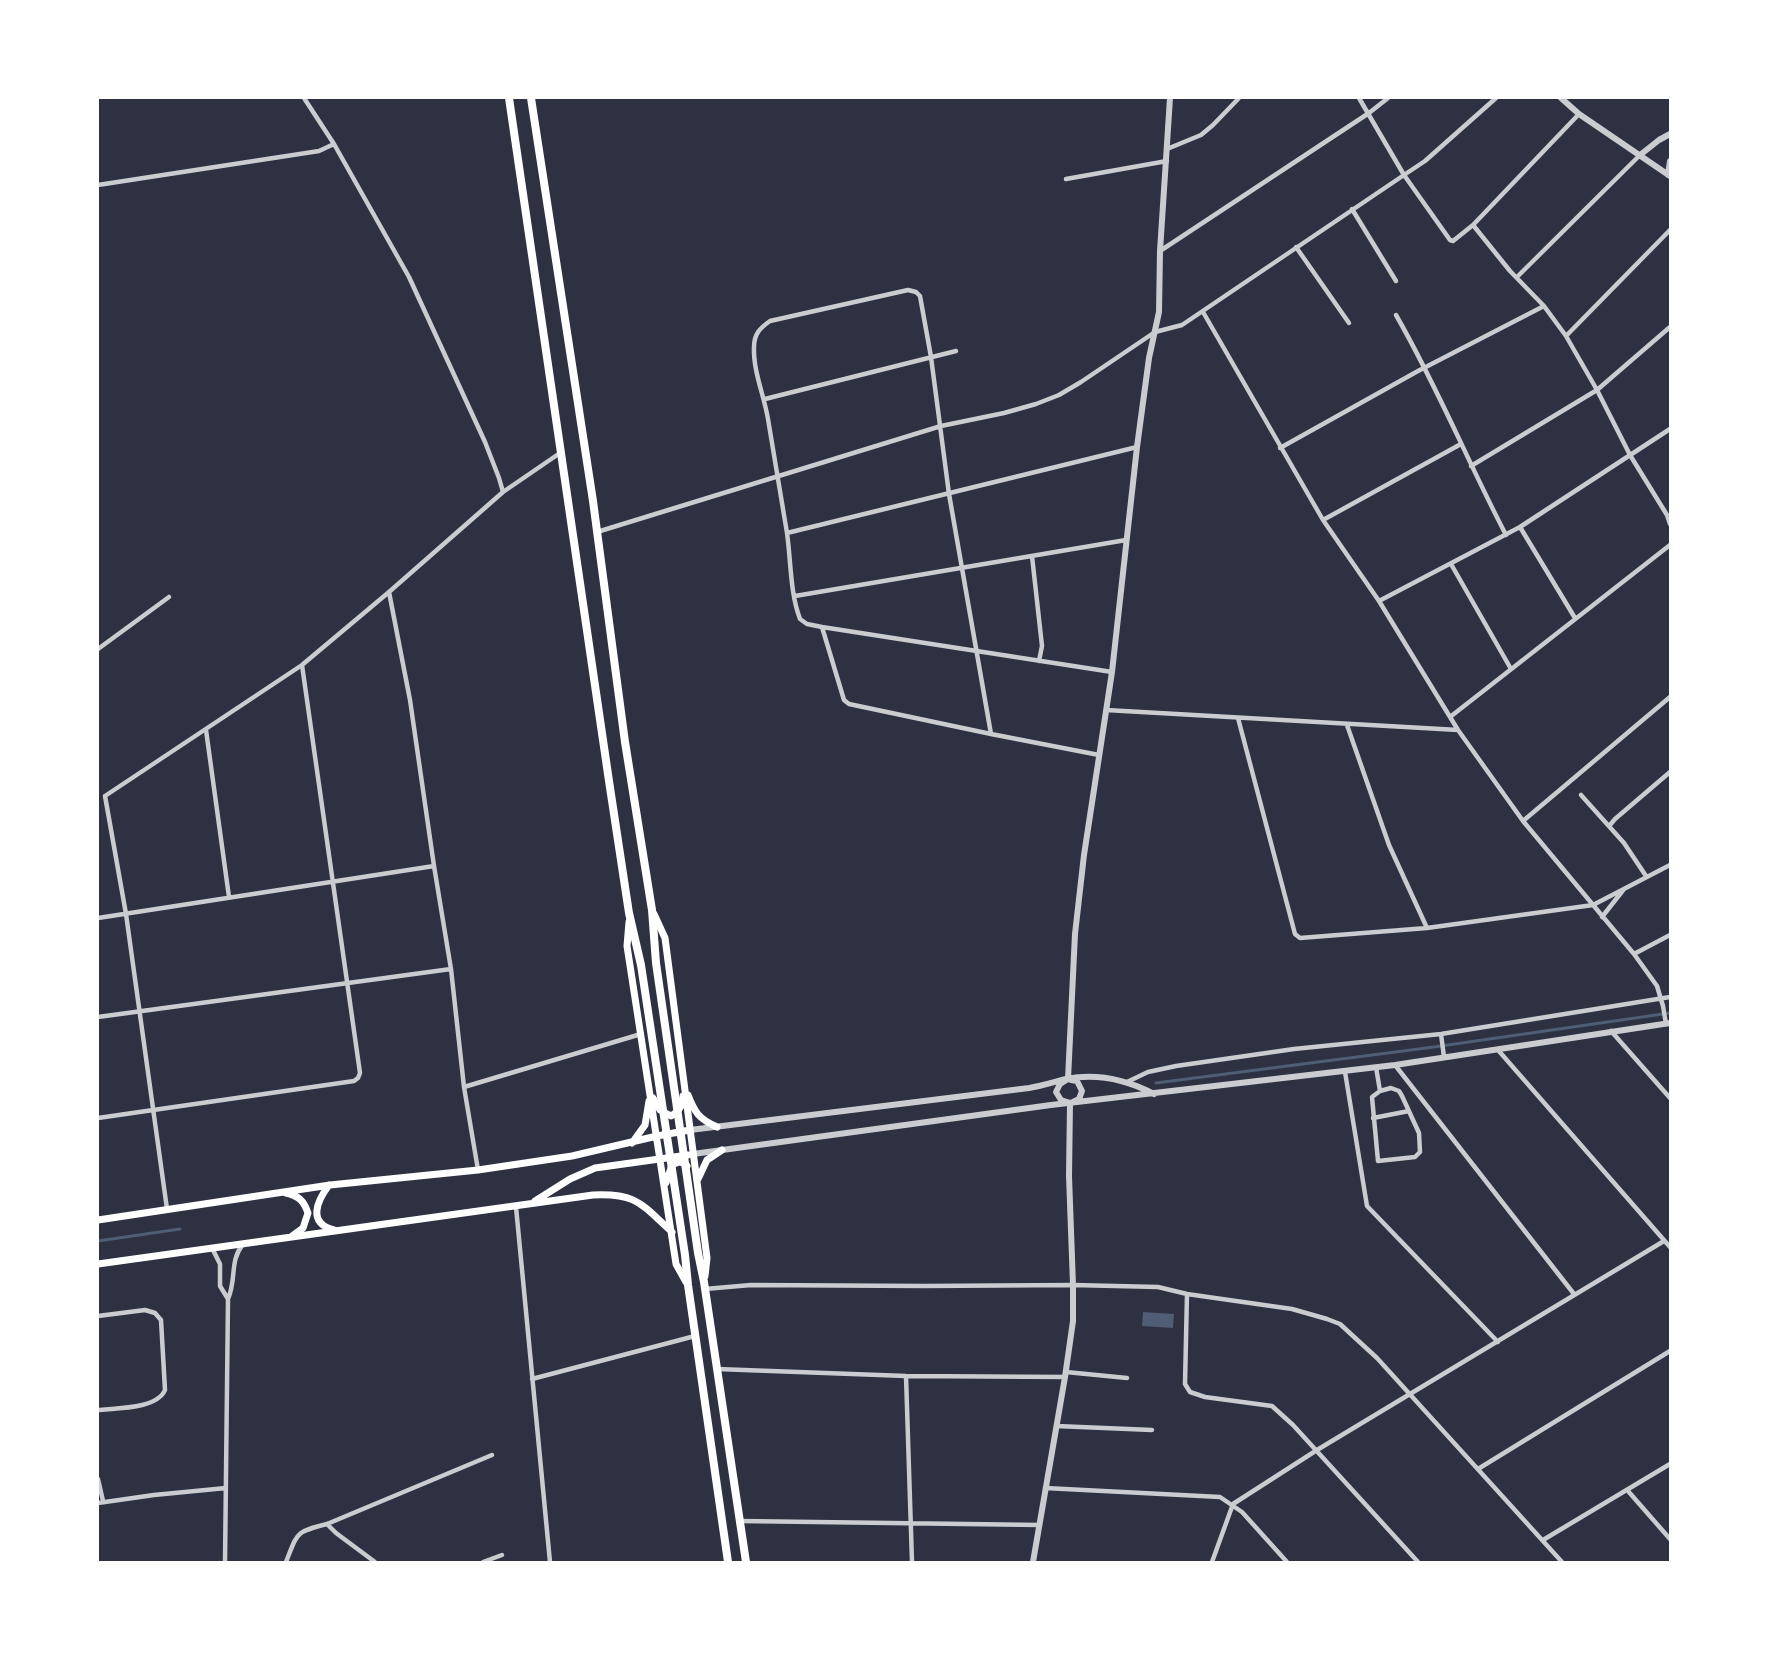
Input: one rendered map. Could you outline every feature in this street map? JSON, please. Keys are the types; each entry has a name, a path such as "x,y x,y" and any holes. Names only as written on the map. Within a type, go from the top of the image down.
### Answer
{"highway":[{"path":"509,98 629,913 641,965 685,1255 728,1563"},
{"path":"531,98 652,910 656,963 698,1253 746,1563"}],"main road":[{"path":"652,910 665,938 707,1258 704,1285"},
{"path":"629,913 627,946 676,1264 688,1285"},
{"path":"650,1090 660,1110 671,1116 681,1107 684,1084"},
{"path":"684,1084 699,1117 717,1127"},
{"path":"632,1143 645,1125 650,1090"},
{"path":"98,1220 330,1185 477,1170 572,1156 690,1130"},
{"path":"697,1184 707,1160 722,1150"},
{"path":"531,1204 570,1179 595,1168 693,1154"},
{"path":"665,1190 667,1175 672,1165 678,1162 685,1163 697,1184"},
{"path":"330,1185 318,1201 316,1209 322,1224 328,1229 337,1231"},
{"path":"283,1192 302,1200 308,1213 303,1227 290,1237"},
{"path":"98,1264 593,1195 612,1194 627,1197 644,1207 672,1232"}],"street":[{"path":"304,98 334,144 409,277 485,442 502,492"},
{"path":"1068,1079 1075,934 1112,672 1137,447 1159,312 1160,250 1170,98"},
{"path":"1167,149 1201,135 1214,125 1239,98"},
{"path":"1359,98 1404,175 1452,241 1473,225 1580,114"},
{"path":"1160,250 1388,98"},
{"path":"597,532 941,426 1004,413 1059,395 1155,332 1182,325 1203,312 1425,161 1496,98"},
{"path":"1562,98 1580,114 1670,176"},
{"path":"1517,277 1640,155 1671,134"},
{"path":"98,184 319,151 334,144"},
{"path":"1066,179 1167,160"},
{"path":"1670,176 1671,161"},
{"path":"1352,209 1396,280"},
{"path":"1473,225 1510,271 1544,306 1566,336 1598,390 1630,455 1669,514 1671,524"},
{"path":"1566,336 1671,230"},
{"path":"1296,247 1349,322"},
{"path":"991,734 976,651 961,568 949,494 931,357 921,301 916,292 908,290 770,321 756,333 754,344 787,533 795,596 803,622 822,627 976,651 1039,661 1112,672"},
{"path":"1280,448 1425,367 1544,306"},
{"path":"693,1154 914,1122 1376,1068 1444,1054 1498,1050 1667,1023 1657,986 1634,954 1523,820 1458,730 1379,601 1323,520 1203,312"},
{"path":"1396,315 1425,367 1506,535"},
{"path":"1471,466 1598,390 1671,327"},
{"path":"765,399 956,351"},
{"path":"1379,601 1520,527 1671,429"},
{"path":"1323,520 1461,444"},
{"path":"787,533 1137,447"},
{"path":"105,796 302,664 389,592 502,492 560,453"},
{"path":"1520,527 1575,618"},
{"path":"795,596 1126,540"},
{"path":"1450,717 1671,545"},
{"path":"1032,556 1042,646 1039,661"},
{"path":"1451,564 1511,669"},
{"path":"389,592 410,700 451,969 464,1087 477,1170"},
{"path":"98,649 169,597"},
{"path":"822,627 841,695 849,704 1099,754"},
{"path":"98,1118 358,1078 360,1073 302,664"},
{"path":"1523,820 1671,696"},
{"path":"1106,710 1458,730"},
{"path":"1238,718 1295,934 1300,938 1427,928 1593,904 1671,865"},
{"path":"1347,725 1389,845 1427,928"},
{"path":"206,730 229,897"},
{"path":"1610,825 1671,772"},
{"path":"98,791 105,796 126,914 167,1209"},
{"path":"1581,795 1600,818 1610,825 1646,876"},
{"path":"98,918 434,866"},
{"path":"1602,918 1626,887"},
{"path":"1634,954 1671,935"},
{"path":"98,1017 451,969"},
{"path":"1127,1082 1148,1072 1176,1066 1294,1048 1442,1035 1671,998"},
{"path":"1611,1031 1671,1098"},
{"path":"464,1087 641,1034"},
{"path":"1442,1035 1444,1054"},
{"path":"1498,1050 1671,1247"},
{"path":"1395,1065 1574,1294"},
{"path":"1376,1068 1380,1090"},
{"path":"1345,1072 1367,1206 1498,1342"},
{"path":"690,1130 1020,1089 1068,1079 1091,1077 1113,1078 1154,1094"},
{"path":"1068,1079 1077,1081 1082,1091 1079,1099 1070,1103 1061,1100 1056,1092 1060,1084 1068,1079"},
{"path":"1390,1088 1399,1091 1419,1133 1420,1152 1415,1157 1378,1161 1372,1097 1380,1090 1390,1088"},
{"path":"1033,1563 1073,1321 1069,1176 1070,1103"},
{"path":"1373,1118 1409,1111"},
{"path":"516,1207 550,1563"},
{"path":"1212,1563 1233,1504 1317,1450 1665,1240"},
{"path":"225,1563 228,1299 233,1287 234,1258 243,1244"},
{"path":"212,1248 220,1264 220,1286 228,1299"},
{"path":"704,1285 1073,1284 1158,1287 1187,1294 1292,1310 1340,1324 1377,1358 1544,1540 1562,1563"},
{"path":"1187,1294 1185,1384 1190,1392 1205,1397 1272,1406 1317,1450 1418,1563"},
{"path":"98,1316 145,1310 155,1313 161,1320 165,1390 162,1397 152,1403 98,1410"},
{"path":"532,1379 695,1336"},
{"path":"1478,1469 1671,1351"},
{"path":"717,1369 906,1376 1065,1375 1127,1378"},
{"path":"906,1376 912,1563"},
{"path":"1056,1426 1152,1430"},
{"path":"286,1563 295,1539 303,1530 327,1524 492,1455"},
{"path":"1544,1540 1671,1464"},
{"path":"98,1479 100,1502 226,1488"},
{"path":"1045,1488 1220,1497 1233,1504 1287,1563"},
{"path":"1628,1491 1671,1539"},
{"path":"740,1521 1040,1525"},
{"path":"327,1524 375,1563"},
{"path":"483,1563 502,1555"}],"water":[{"path":"1143,1312 1174,1314 1173,1328 1142,1326"}],"waterway":[{"path":"1156,1083 1434,1047 1670,1013"},
{"path":"98,1241 180,1229"}]}
